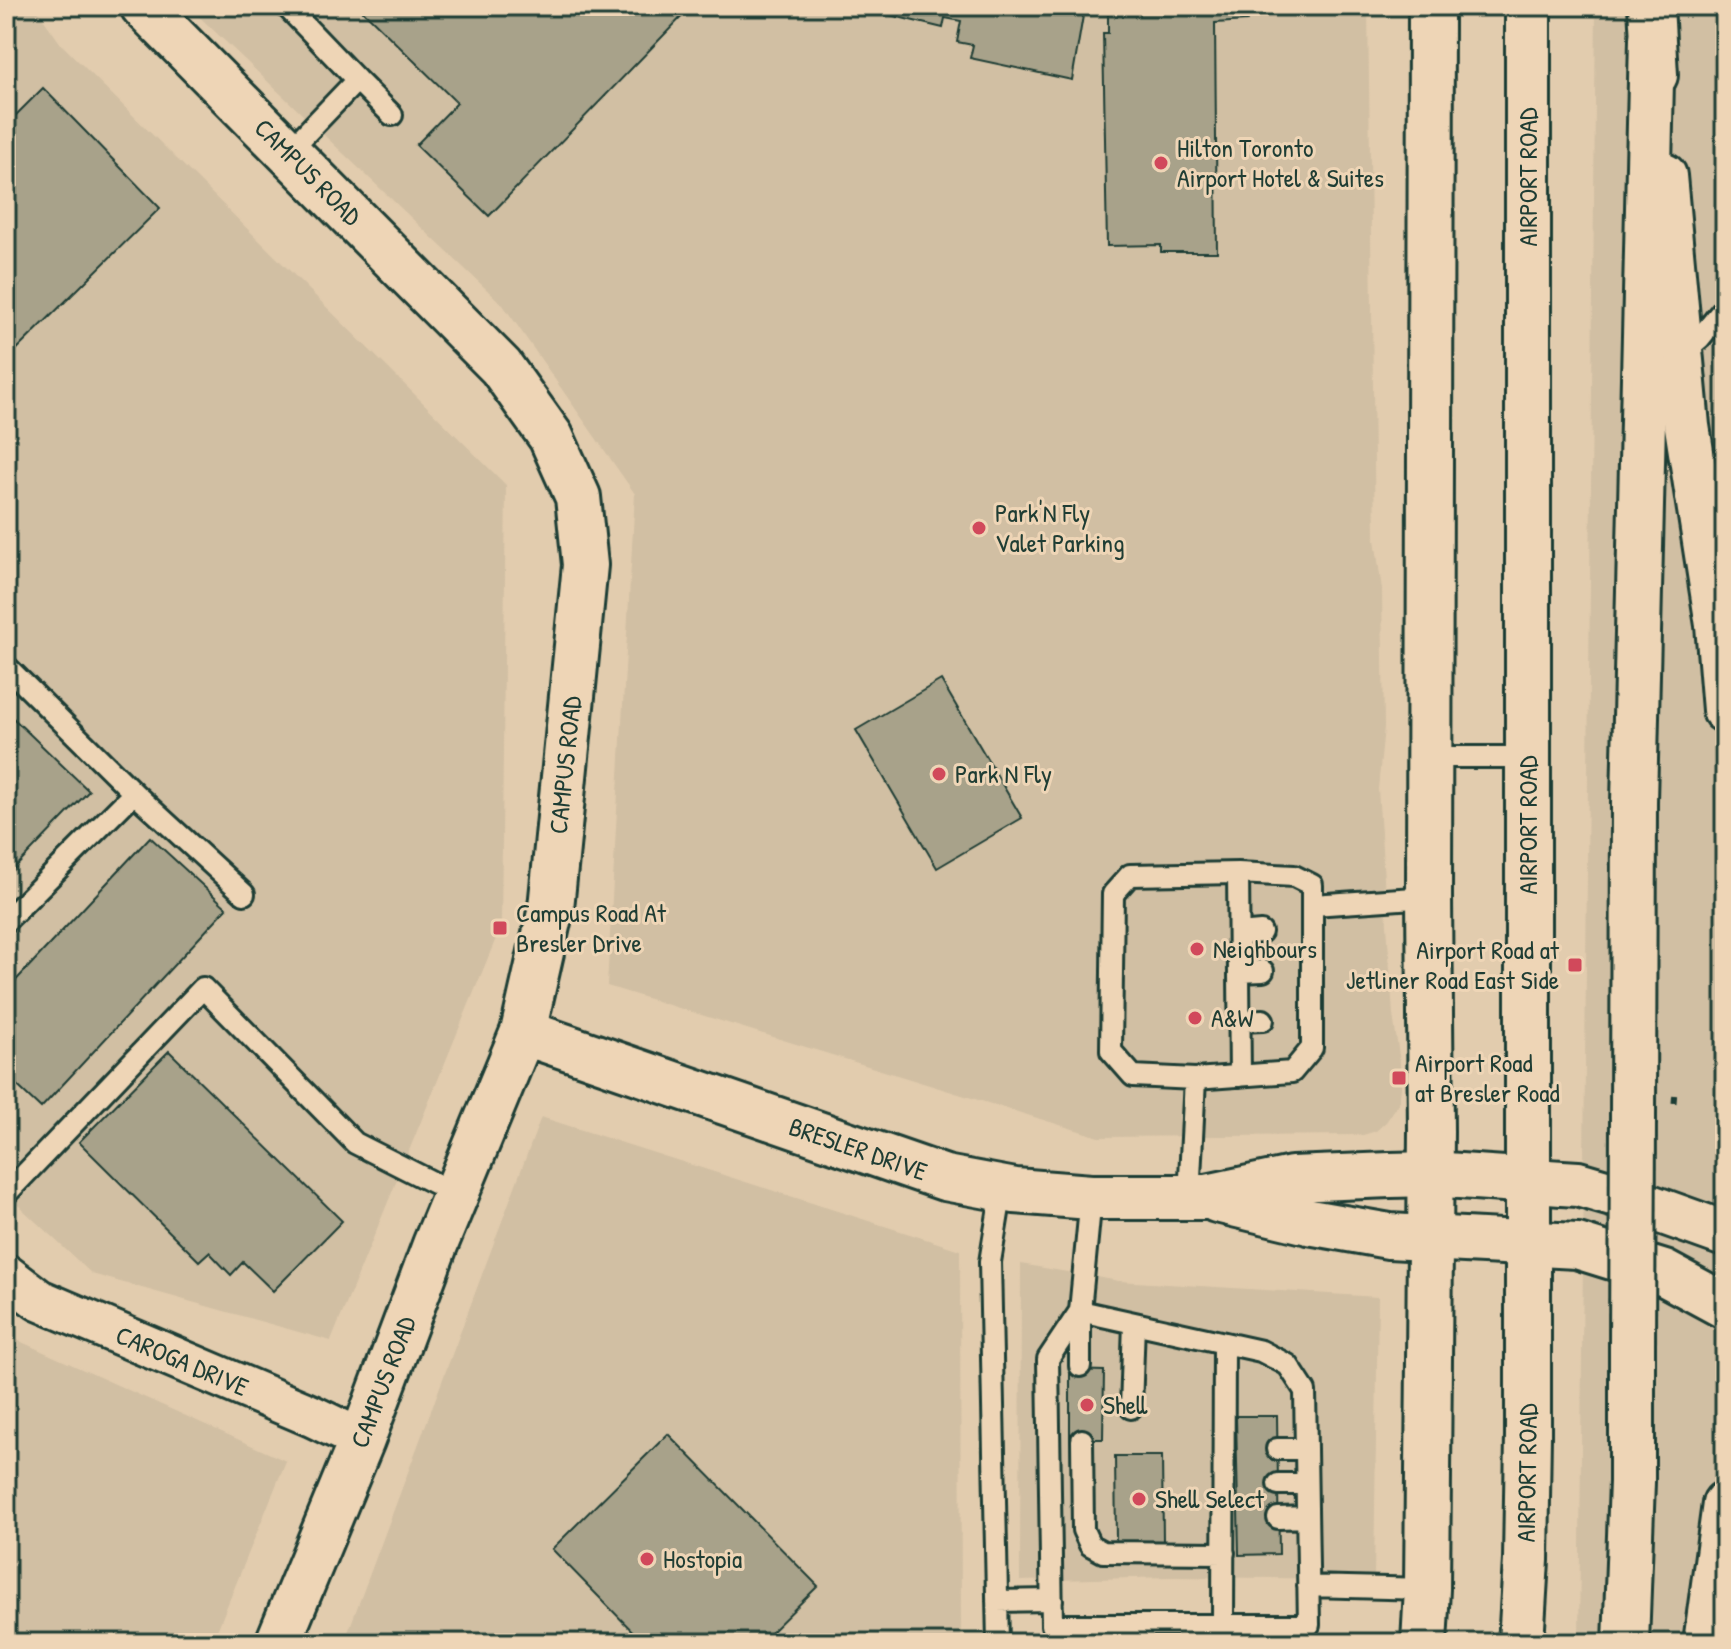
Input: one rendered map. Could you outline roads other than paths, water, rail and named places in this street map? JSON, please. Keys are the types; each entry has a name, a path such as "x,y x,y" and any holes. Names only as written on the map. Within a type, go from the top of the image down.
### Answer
{"main road":[{"name":"CAMPUS ROAD","path":"143,6 501,367 551,437 578,497 585,565 551,908 523,1032 435,1245 362,1440 278,1643"},
{"path":"1424,1643 1431,1174 1431,6"},
{"name":"AIRPORT ROAD","path":"1521,1643 1528,1436 1528,6"},
{"path":"1652,22 1687,426 1718,625 1725,710"},
{"path":"1626,1643 1632,1482 1634,802 1652,22"},
{"name":"BRESLER DRIVE","path":"523,1032 945,1178 1002,1189 1091,1197 1198,1197 1292,1179 1431,1174 1578,1184 1725,1234"},
{"name":"BRESLER DRIVE","path":"1198,1197 1389,1236 1577,1246 1664,1273 1725,1306"},
{"path":"1706,1643 1725,1504"}],"street":[{"name":"CAROGA DRIVE","path":"6,1275 39,1300 362,1440"}],"lane":[{"path":"286,6 392,115"},
{"path":"288,152 357,80"},
{"path":"1644,386 1700,338 1725,307"},
{"path":"7,668 134,793 244,894"},
{"path":"1430,757 1528,757"},
{"path":"6,921 134,793"},
{"path":"1238,873 1240,1076"},
{"path":"1238,873 1294,876 1312,885 1313,905 1303,931 1303,1019 1312,1048 1292,1072 1195,1079 1133,1076 1111,1051 1113,894 1130,875 1238,873"},
{"path":"1313,905 1429,897"},
{"path":"1239,934 1261,932"},
{"path":"1239,972 1263,971"},
{"path":"6,1194 203,988 355,1143 456,1194"},
{"path":"1240,1021 1263,1020"},
{"path":"1195,1079 1198,1197"},
{"path":"998,1643 990,1262 1002,1189"},
{"path":"1080,1366 1080,1311 1091,1197"},
{"path":"1080,1311 1261,1351 1288,1365 1305,1391 1309,1634 1223,1625 1052,1634 1048,1359 1080,1311"},
{"path":"1131,1408 1134,1323"},
{"path":"1223,1625 1224,1553 1230,1484 1224,1343"},
{"path":"1082,1440 1083,1530 1090,1545 1103,1552 1224,1553"},
{"path":"1277,1449 1306,1449"},
{"path":"1050,1477 1082,1477"},
{"path":"1278,1484 1306,1484"},
{"path":"1278,1518 1307,1517"},
{"path":"1308,1586 1427,1589"},
{"path":"997,1601 1052,1600"}],"place":[{"name":"Hilton Toronto Airport Hotel & Suites","path":"1161,163"},
{"name":"Park'N Fly Valet Parking","path":"979,528"},
{"name":"Park N Fly","path":"939,774"},
{"name":"Campus Road At Bresler Drive","path":"500,928"},
{"name":"Neighbours","path":"1197,949"},
{"name":"Airport Road at Jetliner Road East Side","path":"1575,965"},
{"name":"A&W","path":"1195,1018"},
{"name":"Airport Road at Bresler Road","path":"1399,1078"},
{"name":"Shell","path":"1087,1405"},
{"name":"Shell Select","path":"1139,1499"},
{"name":"Hostopia","path":"647,1559"}]}
